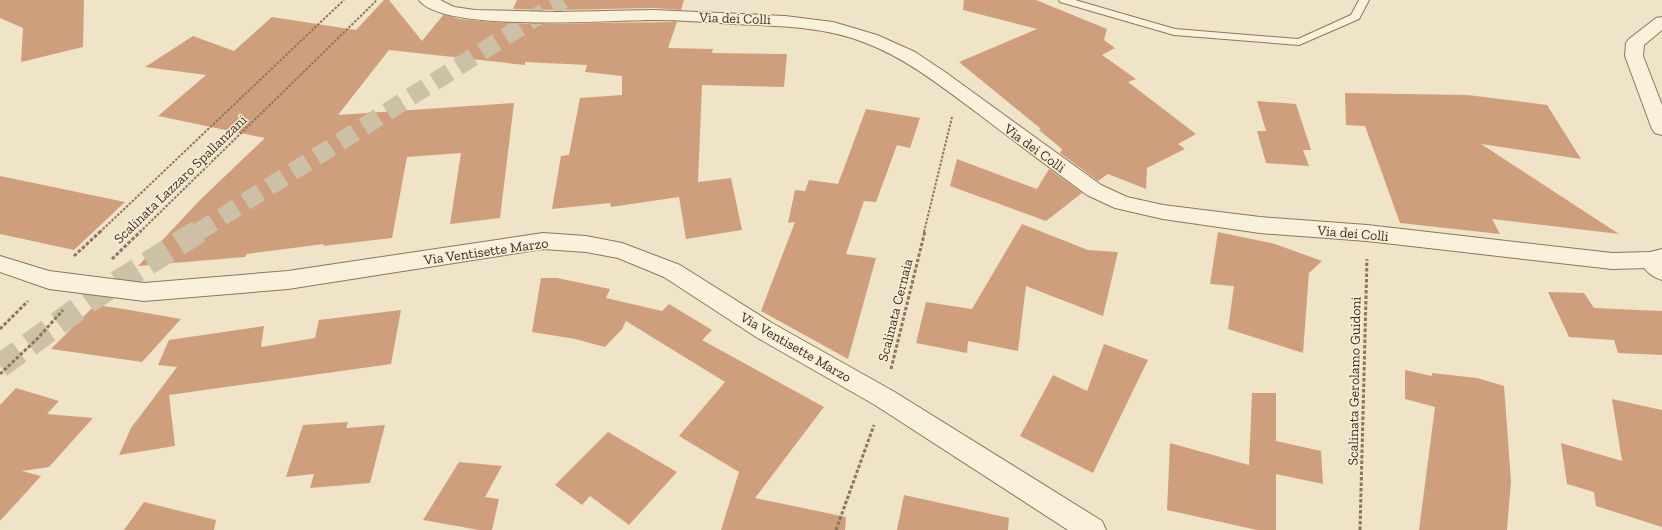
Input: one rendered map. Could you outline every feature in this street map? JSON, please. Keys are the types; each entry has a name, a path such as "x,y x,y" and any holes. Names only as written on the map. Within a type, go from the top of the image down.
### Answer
{"street":[{"name":"Via dei Colli","path":"427,0 450,11 475,15 556,17 654,15 785,20 826,26 871,39 909,56 1094,190 1122,203 1163,212 1260,225 1367,233 1612,261 1658,263"},
{"path":"1662,22 1635,43 1634,56 1662,129"},
{"name":"Via Ventisette Marzo","path":"0,264 49,280 144,292 288,280 543,242 586,244 622,251 672,271 764,330 884,398 1092,530"}],"lane":[{"path":"1064,0 1174,32 1299,42 1355,17 1364,0"}],"path":[{"name":"Scalinata Lazzaro Spallanzani","path":"0,329 49,280 344,0"},
{"name":"Scalinata Lazzaro Spallanzani","path":"0,374 37,339 86,285 377,0"},
{"name":"Scalinata Cernaia","path":"836,530 884,398 958,91"},
{"name":"Scalinata Gerolamo Guidoni","path":"1360,530 1367,233"}],"building":[{"path":"0,0 84,0 83,47 21,62 23,28 0,18"},
{"path":"384,0 389,0 422,41 444,14 459,19 529,24 677,22 668,48 713,49 712,53 787,54 784,87 702,85 698,182 731,178 742,230 686,239 679,197 611,207 610,203 552,209 561,156 569,155 580,98 622,95 622,76 585,72 587,65 525,62 525,65 389,50 338,115 514,103 500,218 450,224 461,153 407,157 392,238 323,246 324,244 247,254 245,257 138,266 200,200 265,138 158,116 206,75 145,67 193,36 234,51 272,17 356,30"},
{"path":"517,0 684,0 681,10 654,8 556,10 513,9"},
{"path":"964,0 1036,0 1107,29 1104,40 1115,48 1102,55 1136,79 1128,82 1196,134 1178,144 1185,149 1147,168 1146,189 1108,174 1098,181 1060,153 1062,149 1039,130 1041,129 959,62 1037,29 963,10"},
{"path":"1345,93 1468,95 1547,105 1581,159 1481,144 1619,234 1492,219 1500,234 1400,223 1365,126 1346,125"},
{"path":"1257,101 1296,104 1311,150 1303,150 1309,166 1266,163 1257,131 1266,131"},
{"path":"866,109 920,118 910,148 897,145 876,202 864,201 846,254 876,258 848,359 761,311 795,222 788,223 795,190 805,191 809,180 838,184"},
{"path":"957,159 1037,189 1049,169 1082,193 1046,221 950,186"},
{"path":"0,176 125,202 74,250 0,234"},
{"path":"1022,224 1088,250 1118,252 1103,316 1026,286 1018,351 968,341 967,353 916,343 926,302 972,309"},
{"path":"1218,232 1275,244 1322,261 1309,273 1303,353 1228,329 1234,286 1210,284"},
{"path":"541,278 557,278 610,289 606,298 662,311 669,304 712,330 702,340 824,407 755,498 846,517 845,530 721,530 739,472 679,436 725,382 626,321 622,329 605,347 575,339 532,332"},
{"path":"1548,292 1584,293 1594,308 1662,311 1662,355 1618,353 1614,340 1569,337"},
{"path":"95,305 181,319 142,362 51,349"},
{"path":"401,310 391,364 169,395 175,446 119,455 131,428 177,367 158,365 169,340 264,326 261,347 315,338 319,320"},
{"path":"1104,344 1148,360 1093,473 1020,436 1053,375 1087,391"},
{"path":"1405,370 1432,376 1432,373 1477,378 1504,386 1511,481 1507,530 1419,530 1435,407 1405,399"},
{"path":"16,388 59,401 47,414 93,418 49,467 22,471 41,476 0,521 0,405"},
{"path":"1252,393 1276,393 1276,441 1321,451 1323,484 1276,474 1276,530 1257,530 1167,510 1170,443 1249,465"},
{"path":"1612,399 1662,410 1662,527 1596,506 1594,492 1567,484 1561,443 1622,461"},
{"path":"348,422 346,428 385,425 370,483 310,488 314,474 286,477 303,425"},
{"path":"608,432 677,472 629,525 590,496 582,505 555,485"},
{"path":"459,462 502,466 485,497 499,499 492,530 479,530 423,520"},
{"path":"904,495 1009,518 1008,530 897,530"},
{"path":"144,502 216,520 214,530 124,530"}],"tunnel":[{"path":"198,232 563,0"},
{"path":"0,366 90,300 199,231"}]}
